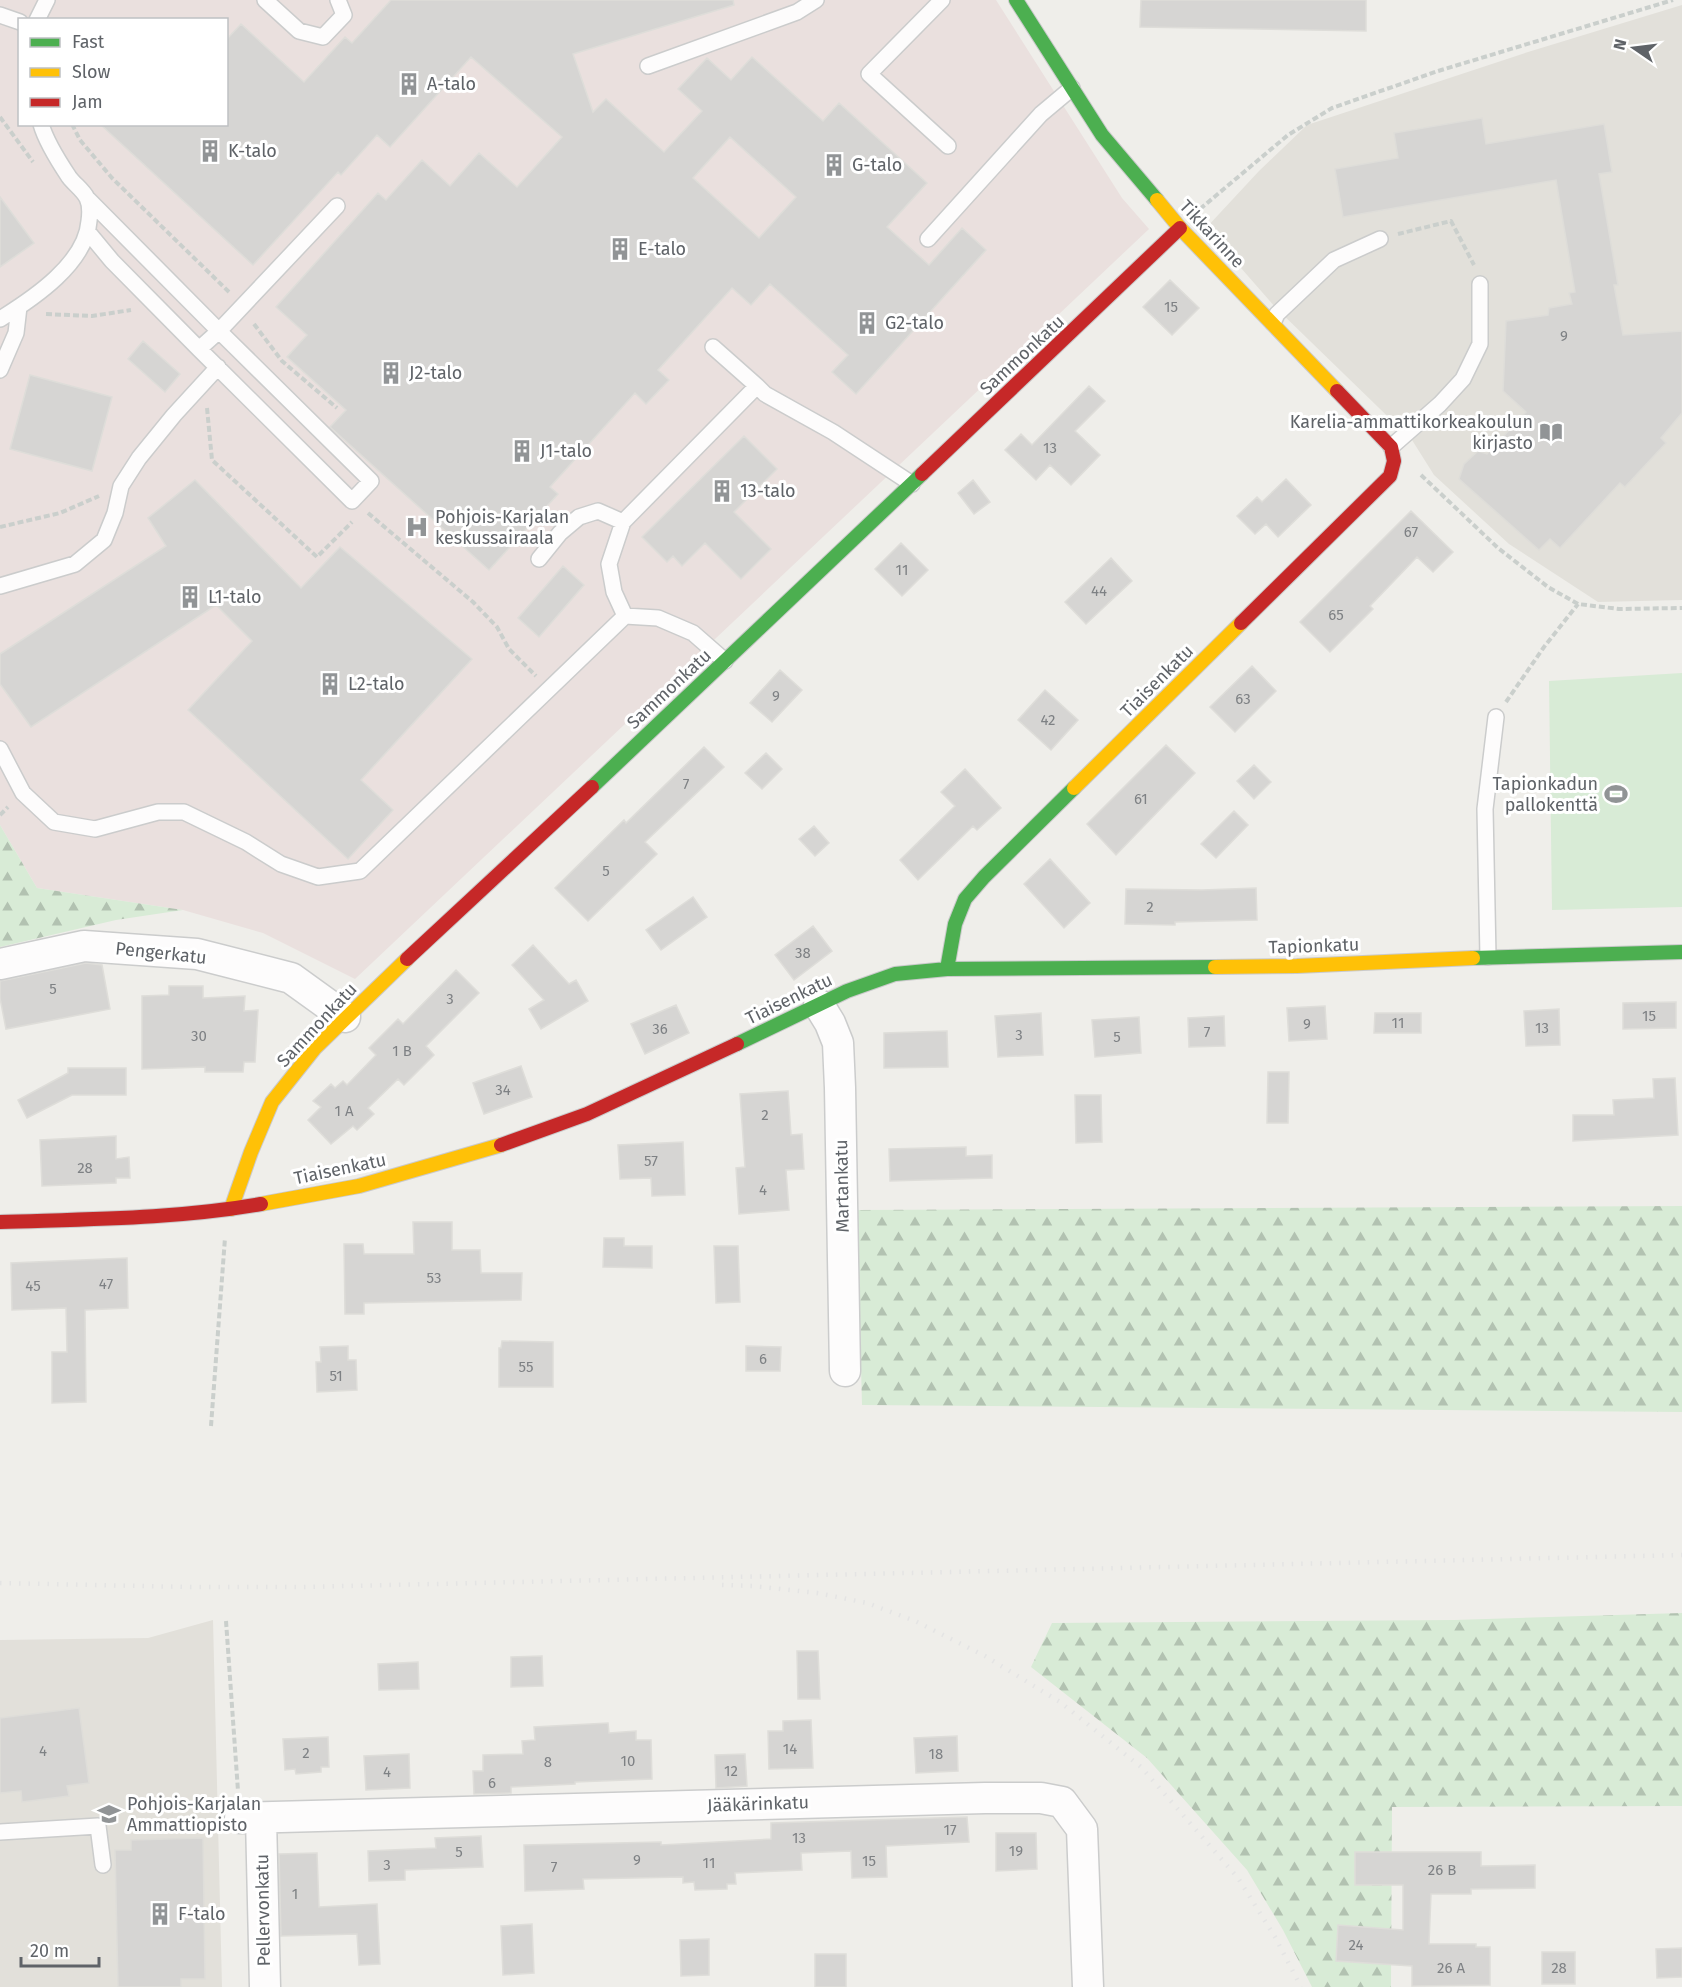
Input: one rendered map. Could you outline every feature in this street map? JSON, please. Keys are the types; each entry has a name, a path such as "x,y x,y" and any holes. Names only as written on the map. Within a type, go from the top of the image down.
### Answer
{"street":[{"name":"Tikkarinne","path":"1016,0 1102,135 1180,228 1391,447"},
{"name":"Sammonkatu","path":"231,1209 272,1102 315,1048 345,1017 725,661 1180,228"},
{"name":"Tiaisenkatu","path":"0,1222 117,1218 231,1209 359,1186 494,1147 586,1114 697,1064 847,991 895,974 947,969 955,924 965,899 984,877 1390,476 1395,458 1391,447"},
{"name":"Pengerkatu","path":"0,964 84,946 197,954 291,978 345,1017"},
{"name":"Tapionkatu","path":"947,969 1297,966 1488,957 1682,952"},
{"name":"Martankatu","path":"819,1005 838,1043 845,1371"},
{"name":"Jääkärinkatu","path":"251,1818 985,1798 1041,1798 1062,1802 1082,1829 1088,1987"},
{"name":"Pellervonkatu","path":"251,1818 265,1987"}],"lane":[{"path":"33,0 35,18"},
{"path":"36,18 47,0"},
{"path":"265,0 299,31 322,37 344,15 338,0"},
{"path":"648,66 797,12 816,0"},
{"path":"942,0 869,74 948,146"},
{"path":"0,15 18,21"},
{"path":"928,239 1041,114 1072,88"},
{"path":"42,126 70,178 87,198 371,480 352,501 112,261 88,232"},
{"path":"0,319 19,307 60,273 79,252 88,232 90,214 87,198"},
{"path":"199,349 219,331 337,206"},
{"path":"1273,323 1277,314 1334,260 1380,239"},
{"path":"1391,447 1440,404 1463,379 1480,344 1480,284"},
{"path":"0,370 16,333 19,307"},
{"path":"713,347 765,394 833,432 912,484"},
{"path":"0,586 75,564 104,540 115,513 121,486 146,449 218,367"},
{"path":"625,616 614,592 609,564 623,522 757,386"},
{"path":"539,559 560,533 579,517 598,511 623,522"},
{"path":"0,749 23,793 54,822 95,829 158,812 184,812 246,842 281,864 318,877 360,871 625,616 658,618 693,633 725,661"},
{"path":"1488,957 1485,809 1496,717"},
{"path":"0,1832 98,1826 103,1865"}],"path":[{"path":"1191,217 1288,135 1332,108 1438,71 1673,0"},
{"path":"73,126 80,140 112,178 225,287 282,361 337,408"},
{"path":"1380,239 1451,221 1471,257 1480,284"},
{"path":"19,307 49,314 92,316 138,309"},
{"path":"203,383 212,460 317,557 356,517"},
{"path":"1413,468 1498,548 1548,587 1578,604 1619,609 1682,608"},
{"path":"0,527 60,513 121,486"},
{"path":"364,509 473,603 497,627 509,649 549,689"},
{"path":"1496,717 1544,647 1578,604"},
{"path":"211,1426 226,1232"},
{"path":"226,1621 251,1818"}],"shaded area":[{"name":"Pohjois-Karjalan keskussairaala","path":"0,0 996,0 1122,198 1149,229 355,979 263,933 183,910 37,888 0,825"},
{"path":"1682,5 1682,600 1598,602 1509,544 1434,475 1412,440 1276,308 1206,228 1259,171 1307,125 1528,52"},
{"name":"Pohjois-Karjalan Ammattiopisto","path":"213,1620 222,1987 0,1987 0,1640 148,1638"}],"green space":[{"name":"Tapionkadun pallokenttä","path":"1682,673 1682,907 1552,910 1549,681"},
{"path":"0,825 37,888 183,910 116,920 0,947"},
{"path":"1682,1206 1682,1412 862,1405 857,1210"},
{"path":"1682,1613 1682,1806 1392,1807 1391,1987 1312,1987 1283,1930 1247,1870 1147,1758 1031,1667 1052,1623 1454,1620"}],"building":[{"path":"391,0 733,0 734,5 573,54 593,112 606,99 664,152 702,111 678,89 707,58 731,80 752,57 823,121 839,103 927,183 887,227 929,265 962,228 986,250 856,394 832,372 848,355 770,284 751,305 732,288 658,370 669,380 646,404 635,393 550,487 558,494 489,570 330,427 346,410 287,357 307,335 276,307 378,193 386,200 422,160 450,186 479,153 517,187 562,137 471,57 390,147 377,135 341,175 338,172 253,265 102,126 228,126 228,38 241,24 304,82 345,37 352,43","holes":["730,137 796,197 759,238 693,178"]},
{"path":"1141,0 1366,0 1366,31 1140,27"},
{"path":"1482,118 1486,144 1604,124 1612,172 1599,174 1618,285 1614,285 1623,335 1682,331 1682,413 1661,438 1666,443 1625,487 1620,483 1560,548 1550,539 1539,550 1459,479 1464,464 1478,451 1487,454 1526,412 1503,391 1506,321 1548,315 1549,308 1572,304 1569,293 1575,292 1556,180 1343,217 1335,169 1398,158 1394,133"},
{"path":"0,197 34,243 0,267"},
{"path":"1170,280 1199,308 1172,335 1143,307"},
{"path":"143,341 180,374 165,392 128,359"},
{"path":"30,375 112,397 92,471 10,449"},
{"path":"1089,386 1105,401 1075,431 1100,455 1071,485 1050,465 1036,480 1005,450 1021,434 1032,445"},
{"name":"13-talo","path":"744,436 777,469 734,512 771,549 741,579 705,543 682,566 673,556 667,562 642,537"},
{"path":"1286,479 1311,505 1278,537 1266,524 1255,534 1237,516 1257,497 1262,502"},
{"name":"L2-talo","path":"195,480 301,588 340,547 472,659 361,780 393,810 348,859 188,710 252,641 216,605 31,727 0,684 0,654 166,546 148,518"},
{"path":"973,480 990,502 974,514 958,493"},
{"path":"1411,511 1453,552 1433,572 1417,557 1370,606 1373,609 1330,652 1300,622"},
{"path":"901,543 928,570 902,596 875,569"},
{"path":"1111,558 1132,581 1086,624 1065,602"},
{"path":"563,566 584,585 539,637 518,618"},
{"path":"1252,666 1276,691 1235,732 1210,707"},
{"path":"780,670 802,690 772,722 750,703"},
{"path":"1045,690 1078,720 1051,750 1018,720"},
{"path":"1166,745 1195,773 1116,855 1087,824"},
{"path":"704,747 724,767 645,842 657,854 588,921 555,888 624,820 626,823"},
{"path":"766,753 782,769 762,789 745,773"},
{"path":"1254,765 1271,782 1254,799 1237,781"},
{"path":"965,769 1001,808 977,830 973,826 918,880 900,860 955,806 941,792"},
{"path":"1234,811 1248,825 1216,858 1201,844"},
{"path":"814,826 829,843 815,856 799,839"},
{"path":"1050,859 1090,903 1064,928 1024,884"},
{"path":"1256,888 1257,920 1175,922 1175,925 1125,924 1126,889"},
{"path":"693,897 707,917 661,950 646,930"},
{"path":"813,926 832,951 794,980 775,955"},
{"path":"533,945 569,984 576,980 588,1001 541,1029 529,1009 544,1000 512,965"},
{"path":"86,963 102,965 110,1009 6,1029 0,998 0,981"},
{"path":"456,970 479,993 426,1046 434,1055 404,1085 398,1079 368,1108 374,1114 357,1130 353,1126 331,1144 308,1120 321,1107 313,1101 331,1084 335,1088 343,1081 347,1085 376,1055 369,1048 398,1019 403,1024"},
{"path":"169,986 203,986 203,998 245,996 244,1011 258,1010 255,1062 244,1062 243,1072 205,1072 205,1067 142,1069 142,996 169,995"},
{"path":"1676,1002 1676,1028 1623,1029 1623,1003"},
{"path":"676,1005 689,1033 645,1054 631,1024"},
{"path":"1325,1006 1327,1039 1289,1041 1287,1008"},
{"path":"1559,1009 1560,1045 1526,1046 1524,1011"},
{"path":"1041,1013 1043,1055 998,1057 995,1016"},
{"path":"1375,1013 1421,1013 1421,1033 1374,1033"},
{"path":"1224,1016 1225,1046 1189,1047 1188,1018"},
{"path":"1139,1017 1141,1053 1095,1057 1092,1020"},
{"path":"947,1031 948,1067 884,1068 884,1033"},
{"path":"521,1066 532,1097 484,1114 473,1083"},
{"path":"68,1068 126,1068 126,1095 72,1095 27,1118 18,1100 68,1073"},
{"path":"1268,1072 1289,1072 1288,1123 1267,1123"},
{"path":"1675,1078 1678,1135 1573,1141 1573,1115 1614,1115 1613,1100 1654,1098 1653,1079"},
{"path":"788,1091 791,1135 802,1134 804,1169 786,1170 789,1210 739,1214 736,1168 745,1167 740,1094"},
{"path":"1075,1095 1101,1095 1102,1142 1076,1143"},
{"path":"116,1136 116,1159 129,1157 130,1178 116,1178 116,1183 42,1186 40,1140"},
{"path":"683,1142 685,1195 652,1196 651,1178 620,1179 618,1145"},
{"path":"966,1147 966,1156 992,1155 992,1178 890,1181 889,1149"},
{"path":"413,1222 452,1222 452,1250 480,1250 481,1273 522,1273 521,1300 364,1303 364,1314 345,1314 344,1244 363,1244 364,1254 414,1254"},
{"path":"604,1238 624,1238 624,1246 652,1246 652,1268 603,1267"},
{"path":"714,1246 738,1246 740,1302 716,1303"},
{"path":"127,1258 128,1308 85,1310 86,1402 52,1403 52,1352 67,1352 66,1308 12,1310 11,1263"},
{"path":"502,1341 553,1342 553,1387 499,1387 499,1348 501,1348"},
{"path":"348,1346 348,1360 356,1360 357,1390 317,1392 316,1362 321,1362 320,1347"},
{"path":"746,1346 781,1347 780,1371 746,1371"},
{"path":"797,1651 818,1651 820,1699 798,1699"},
{"path":"542,1656 543,1686 511,1687 511,1657"},
{"path":"418,1662 419,1689 379,1690 378,1664"},
{"path":"79,1708 89,1783 67,1786 69,1796 22,1802 21,1791 0,1793 0,1718"},
{"path":"811,1720 813,1768 769,1769 768,1731 783,1731 783,1721"},
{"path":"608,1723 609,1733 636,1731 636,1740 651,1740 652,1779 511,1787 511,1793 474,1794 473,1771 483,1771 483,1755 523,1754 522,1741 535,1740 534,1727"},
{"path":"957,1736 958,1771 916,1773 914,1738"},
{"path":"328,1737 329,1767 321,1767 321,1772 296,1774 295,1769 285,1770 283,1739"},
{"path":"409,1754 410,1788 366,1790 364,1756"},
{"path":"745,1754 747,1786 716,1788 715,1755"},
{"path":"967,1817 969,1842 886,1846 887,1877 852,1878 851,1851 801,1853 802,1870 735,1873 736,1884 727,1884 727,1889 695,1890 694,1882 683,1883 683,1877 583,1879 584,1889 525,1891 524,1845 661,1842 661,1845 771,1839 771,1823"},
{"path":"996,1833 1036,1833 1037,1869 996,1871"},
{"path":"481,1836 483,1867 405,1870 405,1880 369,1881 368,1851 436,1848 435,1838"},
{"name":"F-talo","path":"203,1838 205,1979 181,1979 181,1987 118,1987 115,1850 131,1850 131,1840"},
{"path":"1355,1852 1481,1852 1481,1866 1535,1865 1535,1888 1471,1889 1471,1894 1431,1894 1429,1944 1476,1944 1476,1947 1490,1947 1490,1985 1412,1986 1412,1966 1336,1961 1338,1925 1403,1930 1403,1885 1355,1885"},
{"path":"317,1853 319,1907 377,1904 380,1964 359,1965 357,1934 281,1936 279,1854"},
{"path":"532,1924 534,1973 503,1975 501,1926"},
{"path":"709,1939 709,1975 681,1976 680,1940"},
{"path":"1682,1948 1682,1977 1657,1978 1656,1949"},
{"path":"1542,1952 1575,1952 1575,1984 1542,1984"},
{"path":"815,1954 846,1954 846,1987 815,1987"}],"railway":[{"path":"0,1583 304,1587 1682,1555"},
{"path":"722,1585 817,1593 867,1603 915,1621 985,1656 1060,1702 1141,1767 1238,1878 1275,1937 1301,1987"}],"traffic: fast":[{"path":"1016,0 1102,135 1157,200"},
{"path":"592,787 922,474"},
{"path":"947,969 955,924 965,899 984,877 1074,788"},
{"path":"1473,958 1682,952"},
{"path":"737,1044 847,991 895,974 947,969 1215,967"}],"traffic: slow":[{"path":"1157,200 1180,228 1337,391"},
{"path":"1074,788 1241,623"},
{"path":"1215,967 1297,966 1473,958"},
{"path":"231,1209 272,1102 315,1048 407,959"},
{"path":"261,1204 359,1186 501,1145"}],"traffic: jam":[{"path":"922,474 1180,228"},
{"path":"1241,623 1390,476 1394,461 1391,447 1337,391"},
{"path":"407,959 592,787"},
{"path":"501,1145 587,1114 737,1044"},
{"path":"0,1222 197,1213 261,1204"}],"place":[{"name":"A-talo","path":"409,84"},
{"name":"K-talo","path":"210,151"},
{"name":"G-talo","path":"834,165"},
{"name":"E-talo","path":"620,249"},
{"name":"G2-talo","path":"867,323"},
{"name":"J2-talo","path":"391,373"},
{"name":"Karelia-ammattikorkeakoulun kirjasto","path":"1551,432"},
{"name":"J1-talo","path":"522,451"},
{"name":"13-talo","path":"722,491"},
{"name":"Pohjois-Karjalan keskussairaala","path":"417,527"},
{"name":"L1-talo","path":"190,597"},
{"name":"L2-talo","path":"330,684"},
{"name":"Tapionkadun pallokenttä","path":"1616,794"},
{"name":"Pohjois-Karjalan Ammattiopisto","path":"109,1814"},
{"name":"F-talo","path":"160,1914"}]}
